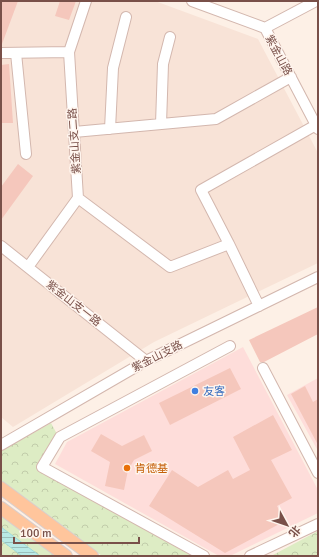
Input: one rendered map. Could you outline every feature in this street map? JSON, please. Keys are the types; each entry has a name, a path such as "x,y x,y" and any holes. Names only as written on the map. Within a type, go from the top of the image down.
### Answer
{"main road":[{"path":"1,488 92,556"},
{"path":"1,508 66,556"}],"street":[{"name":"紫金山支二路","path":"78,198 69,52 86,1"},
{"name":"紫金山路","path":"192,1 265,28 317,127"},
{"path":"265,28 316,1"},
{"path":"110,129 113,68 126,18"},
{"path":"160,124 163,64 170,37"},
{"path":"1,53 69,52"},
{"path":"16,53 26,154"},
{"path":"74,132 216,119 291,77"},
{"path":"259,306 201,190 317,127"},
{"path":"28,267 78,198 170,268 229,244"},
{"name":"紫金山支一路","path":"1,246 146,361"},
{"name":"紫金山支路","path":"1,445 146,361 318,277"},
{"path":"204,556 42,467 60,437 230,346"},
{"path":"263,368 318,473"},
{"path":"250,556 318,524"}],"shaded area":[{"path":"1,1 155,1 258,39 318,153 318,263 154,342 13,427 1,417"},
{"path":"243,347 318,490 318,513 230,556 219,556 55,464 67,442"},
{"path":"318,378 318,451 287,395"}],"green space":[{"path":"51,423 57,434 37,468 192,556 102,556 1,481 1,451"},
{"path":"1,507 66,556 1,556"},
{"path":"318,531 318,556 271,556"}],"water":[{"path":"1,527 40,556 22,556 1,540"}],"building":[{"path":"1,1 18,1 2,44 1,44"},
{"path":"60,1 76,1 69,20 55,16"},
{"path":"9,64 13,123 1,123 1,65"},
{"path":"18,164 33,176 1,220 1,187"},
{"path":"318,307 318,334 264,362 260,362 249,340"},
{"path":"230,368 241,389 170,425 159,403"},
{"path":"305,386 313,402 318,399 318,445 291,394"},
{"path":"273,415 292,450 271,460 292,498 277,506 285,521 225,553 149,506 172,470 198,487 228,470 233,479 250,470 233,437"},
{"path":"101,434 122,446 144,435 152,451 134,460 128,470 124,490 105,486 110,462 91,451"}],"place":[{"name":"友客","path":"195,391"},
{"name":"肯德基","path":"127,468"}]}
